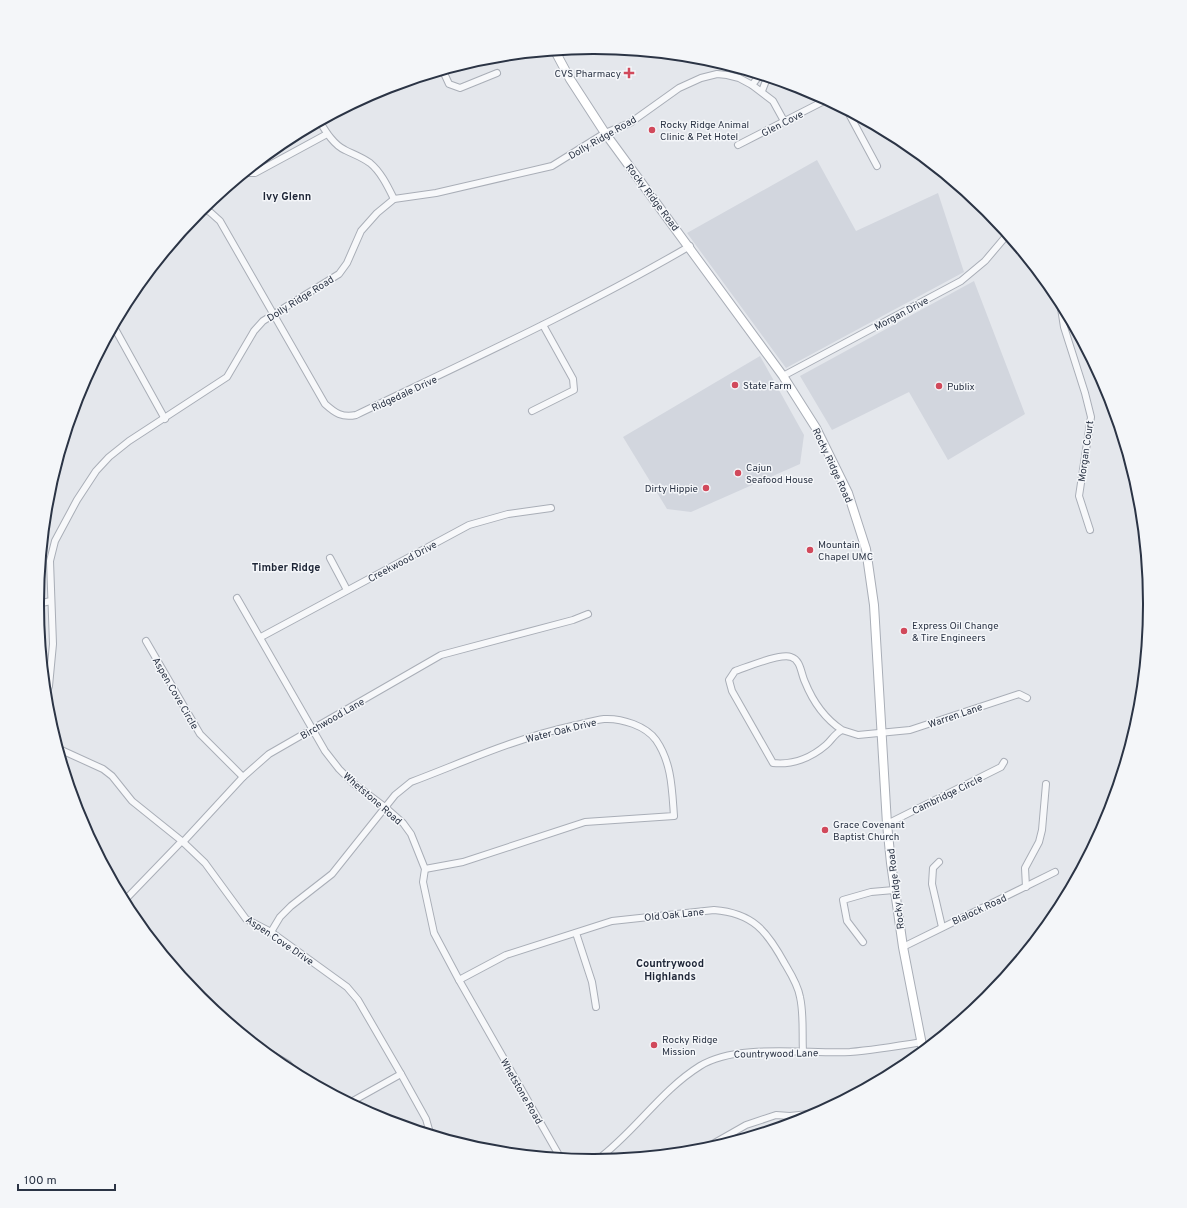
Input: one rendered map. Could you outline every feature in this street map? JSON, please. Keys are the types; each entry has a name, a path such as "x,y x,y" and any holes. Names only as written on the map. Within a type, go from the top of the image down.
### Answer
{"main road":[{"name":"Rocky Ridge Road","path":"558,56 570,79 606,133 690,246 783,376 816,428 848,493 866,548 874,605 887,824 894,890 903,947 923,1044"}],"street":[{"path":"445,75 449,84 460,88 497,73"},
{"name":"Dolly Ridge Road","path":"50,680 53,644 50,561 56,541 77,500 96,471 109,457 227,377 254,331 263,321 339,274 347,263 361,231 377,213 394,199 436,193 552,166 606,133 630,123 679,88 701,78 717,74 739,78 762,91 773,101 784,121"},
{"path":"752,85 756,80"},
{"path":"762,91 765,82"},
{"name":"Glen Cove","path":"738,145 820,103"},
{"path":"852,119 877,166"},
{"path":"323,126 343,150 358,155 371,164 385,182 394,199"},
{"path":"253,173 328,134"},
{"name":"Ridgedale Drive","path":"209,212 220,221 325,404 337,414 348,417 356,415 543,325 640,275 690,246"},
{"name":"Morgan Drive","path":"783,376 961,281 985,261 1004,239"},
{"name":"Morgan Court","path":"1063,319 1091,417 1079,496 1090,530"},
{"path":"532,411 574,390 573,380 543,325"},
{"path":"117,332 165,419"},
{"name":"Creekwood Drive","path":"261,637 469,525 508,514 551,508"},
{"path":"330,558 347,590"},
{"name":"Whetstone Road","path":"237,598 261,637 325,751 339,769 403,823 411,834 425,869 423,882 434,933 459,980 557,1152"},
{"path":"44,602 51,601"},
{"name":"Birchwood Lane","path":"129,896 180,843 184,842 243,777 269,754 441,655 573,620 588,614"},
{"name":"Aspen Cove Circle","path":"146,641 200,734 243,777"},
{"path":"781,656 791,656 799,663 804,681 814,702 830,722 842,730 836,733 826,745 806,758 784,764 773,762 732,691 729,680 735,671 781,656"},
{"name":"Warren Lane","path":"842,730 858,735 914,729 1019,694 1027,698"},
{"name":"Water Oak Drive","path":"271,932 280,917 291,906 332,874 395,795 410,782 538,734 604,719 622,721 644,729 655,739 665,755 671,776 674,816 584,822 463,862 425,869"},
{"name":"Aspen Cove Drive","path":"65,751 104,769 112,776 132,801 184,842 205,863 246,918 271,932 347,987 358,1000 401,1074 426,1119 428,1128"},
{"name":"Cambridge Circle","path":"887,824 1001,767 1004,762"},
{"path":"1026,887 1025,868 1038,842 1042,830 1046,784"},
{"path":"940,862 933,868 932,884 942,927"},
{"name":"Blalock Road","path":"903,947 1055,872"},
{"path":"863,942 847,921 843,900 871,892 894,890"},
{"name":"Old Oak Lane","path":"459,980 506,955 612,921 714,910 729,911 745,916 765,931 775,945 796,984 800,996 802,1011 803,1052"},
{"path":"576,933 592,982 596,1007"},
{"name":"Countrywood Lane","path":"605,1153 621,1141 670,1088 699,1066 713,1059 738,1052 868,1050 919,1046"},
{"path":"355,1099 401,1074"},
{"path":"723,1138 746,1125 776,1115 794,1116"}],"shaded area":[{"path":"817,160 856,231 938,193 964,272 786,368 687,233"},
{"path":"974,281 1025,414 948,460 909,392 832,430 800,376"},
{"path":"760,356 804,435 800,464 691,512 667,509 623,437"}],"place":[{"name":"CVS Pharmacy","path":"629,73"},
{"name":"Rocky Ridge Animal Clinic & Pet Hotel","path":"652,130"},
{"name":"State Farm","path":"735,385"},
{"name":"Publix","path":"939,386"},
{"name":"Cajun Seafood House","path":"738,473"},
{"name":"Dirty Hippie","path":"706,488"},
{"name":"Mountain Chapel UMC","path":"810,550"},
{"name":"Express Oil Change & Tire Engineers","path":"904,631"},
{"name":"Grace Covenant Baptist Church","path":"825,830"},
{"name":"Rocky Ridge Mission","path":"654,1045"}],"district":[{"name":"Ivy Glenn","path":"287,196"},
{"name":"Timber Ridge","path":"286,567"},
{"name":"Countrywood Highlands","path":"670,969"}]}
